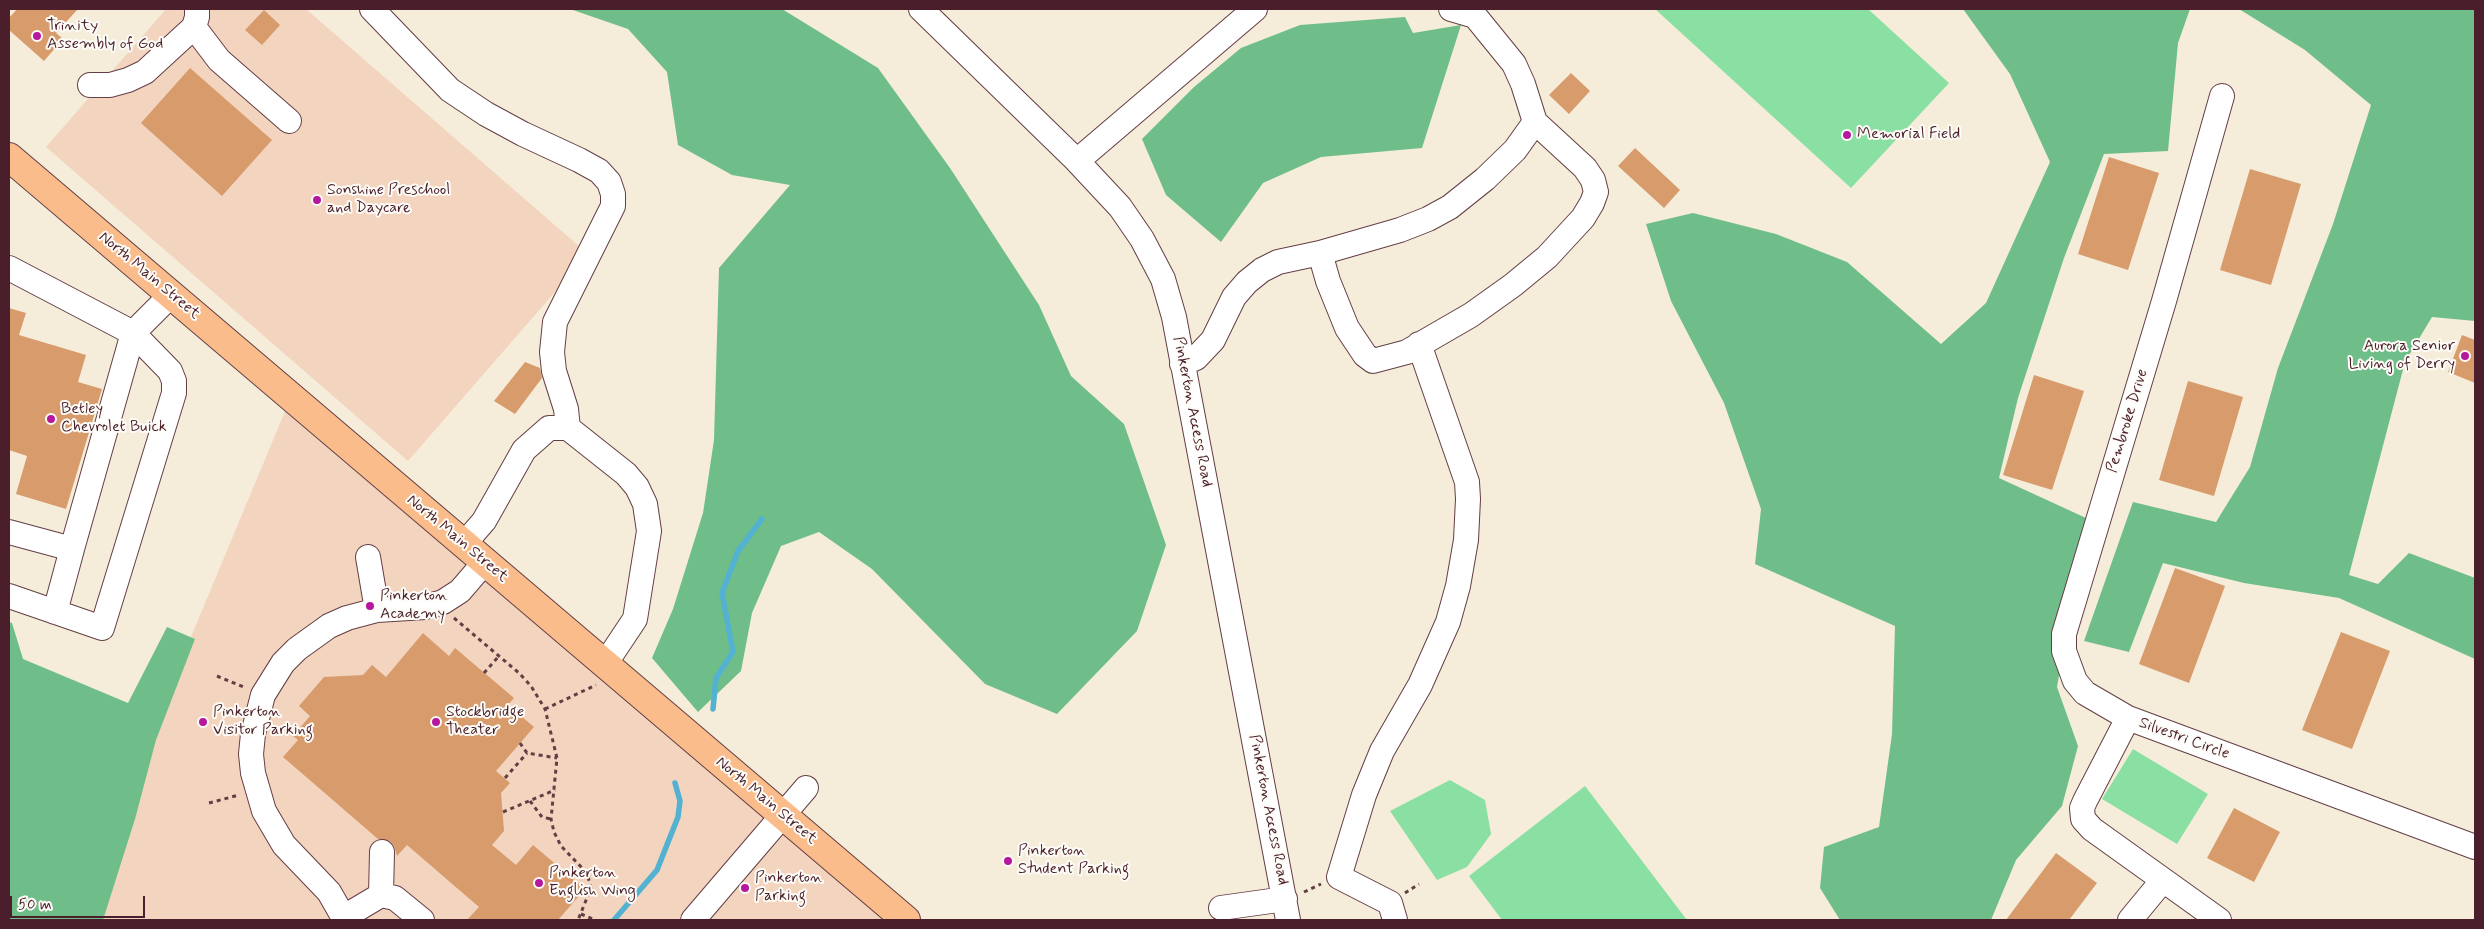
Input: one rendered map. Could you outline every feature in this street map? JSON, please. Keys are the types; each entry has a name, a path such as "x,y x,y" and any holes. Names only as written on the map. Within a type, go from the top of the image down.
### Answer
{"main road":[{"name":"North Main Street","path":"9,157 485,562 602,674 782,815 906,920"}],"street":[{"path":"372,9 450,90 486,114 599,171 609,182 613,194 613,206 555,322 552,352 554,371 566,410 568,428"},
{"name":"Pinkerton Access Road","path":"921,9 1077,161 1120,207 1142,239 1163,279 1174,317 1286,909"},
{"path":"1077,161 1255,9"},
{"path":"1320,253 1338,308 1356,343 1365,355 1373,361 1387,359 1407,352 1471,315 1512,286 1547,256 1583,218 1592,203 1596,192 1593,180 1585,168 1546,135 1534,122 1523,84 1514,64 1475,16 1451,9"},
{"path":"90,85 119,82 145,72 195,18 219,60 289,121"},
{"name":"Pembroke Drive","path":"2128,718 2085,693 2075,681 2068,666 2064,634 2164,301 2222,96"},
{"path":"1182,364 1196,358 1213,340 1234,297 1247,282 1262,270 1278,262 1320,253 1428,220 1450,207 1485,179 1515,150 1534,122"},
{"path":"9,268 133,334 170,371 174,381 174,393 102,628 9,596"},
{"path":"55,612 133,334 171,295"},
{"path":"1395,920 1390,903 1338,877 1364,795 1382,751 1420,685 1448,622 1458,586 1466,540 1467,482 1419,344"},
{"path":"464,544 484,521 524,450 549,428 568,428 626,474 637,487 645,504 649,530 634,619 602,674"},
{"path":"9,532 72,549"},
{"path":"368,557 377,610"},
{"path":"422,920 395,898 344,919 329,892 284,845 264,811 253,773 252,734 263,695 284,663 297,649 329,626 347,618 377,610 425,607 443,602 460,591 485,562"},
{"name":"Silvestri Circle","path":"2219,920 2092,829 2083,819 2082,813 2085,801 2128,718 2475,847"},
{"path":"693,920 806,788"},
{"path":"374,907 382,852"},
{"path":"2130,920 2162,880"},
{"path":"1221,908 1286,909"}],"path":[{"path":"450,613 460,625 531,686 545,709 557,758 551,820 557,840 581,865 589,879 591,888 578,920"},
{"path":"484,673 498,656"},
{"path":"545,709 602,674"},
{"path":"218,676 243,687"},
{"path":"520,743 527,753 557,758"},
{"path":"505,778 527,753"},
{"path":"503,812 555,790"},
{"path":"209,803 236,796"},
{"path":"530,801 542,817 551,820"},
{"path":"581,914 595,920"}],"shaded area":[{"name":"Sonshine Preschool and Daycare","path":"166,9 306,9 588,254 408,461 46,147"},
{"name":"Pinkerton Academy","path":"291,397 906,920 73,920"}],"green space":[{"path":"570,9 782,9 878,68 950,168 1039,305 1071,376 1124,424 1166,545 1137,631 1057,714 985,684 872,569 819,532 781,546 752,613 741,671 698,712 652,658 673,609 703,513 714,440 719,268 790,185 732,175 678,145 667,72 628,29"},
{"name":"Memorial Field","path":"1655,9 1868,9 1949,83 1851,188"},
{"path":"1963,9 2190,9 2178,43 2168,151 2104,154 2064,258 2018,398 1999,478 2086,518 2057,687 2078,746 2062,806 2016,860 1991,920 1840,920 1820,888 1824,847 1879,827 1892,734 1895,626 1755,564 1761,509 1724,403 1671,301 1646,224 1693,213 1776,234 1847,262 1941,344 1986,303 2050,162 2010,74"},
{"path":"2239,9 2475,9 2475,321 2432,317 2405,362 2349,575 2378,584 2409,553 2475,578 2475,659 2339,598 2244,583 2163,563 2129,652 2084,641 2133,502 2216,522 2250,467 2278,368 2333,224 2371,105 2305,50"},
{"path":"1405,17 1413,33 1461,25 1422,148 1321,157 1263,183 1221,242 1166,195 1142,139 1194,87 1241,48 1300,25"},
{"path":"9,622 12,623 23,659 128,703 167,627 195,639 156,740 135,819 103,920 9,920"},
{"path":"2133,749 2208,794 2177,844 2102,799"},
{"path":"1450,780 1485,800 1491,834 1467,867 1437,880 1390,811"},
{"path":"1585,786 1687,920 1502,920 1469,876"}],"building":[{"name":"Trinity Assembly of God","path":"17,9 78,9 56,33 63,39 44,61 9,30 9,18"},
{"path":"264,10 280,25 262,45 245,30"},
{"path":"190,68 272,140 222,196 141,123"},
{"path":"1571,73 1590,91 1569,114 1549,95"},
{"path":"1635,148 1680,190 1664,208 1618,166"},
{"path":"2109,157 2159,173 2128,270 2078,254"},
{"path":"2250,169 2301,184 2271,285 2220,270"},
{"name":"Betley Chevrolet Buick","path":"9,308 26,313 19,335 86,355 78,382 102,389 66,509 16,494 27,456 9,450"},
{"name":"Aurora Senior Living of Derry","path":"2462,335 2475,340 2475,383 2448,372"},
{"path":"525,362 540,368 542,378 515,414 494,401"},
{"path":"2034,375 2084,391 2052,490 2003,475"},
{"path":"2188,381 2243,397 2214,496 2159,480"},
{"path":"2175,568 2225,586 2189,683 2139,664"},
{"path":"2341,632 2390,651 2352,749 2302,730"},
{"path":"423,633 449,656 455,648 514,698 508,705 534,727 496,771 510,783 501,793 504,831 492,845 516,865 533,845 585,889 558,920 467,920 479,907 407,845 397,856 394,846 390,841 378,839 283,757 298,740 293,736 310,716 299,706 324,677 363,675 372,665 386,677"},
{"path":"2234,808 2280,832 2254,882 2207,858"},
{"path":"2056,853 2097,883 2069,920 2006,920"}],"waterway":[{"path":"713,709 716,678 733,652 722,593 738,551 762,519"},
{"path":"614,920 657,870 678,817 680,801 675,783"}],"place":[{"name":"Trinity Assembly of God","path":"37,36"},
{"name":"Memorial Field","path":"1847,135"},
{"name":"Sonshine Preschool and Daycare","path":"317,200"},
{"name":"Aurora Senior Living of Derry","path":"2465,356"},
{"name":"Betley Chevrolet Buick","path":"51,419"},
{"name":"Pinkerton Academy","path":"370,606"},
{"name":"Pinkerton Visitor Parking","path":"203,722"},
{"name":"Stockbridge Theater","path":"436,722"},
{"name":"Pinkerton Student Parking","path":"1008,861"},
{"name":"Pinkerton English Wing","path":"539,883"},
{"name":"Pinkerton Parking","path":"745,888"}]}
